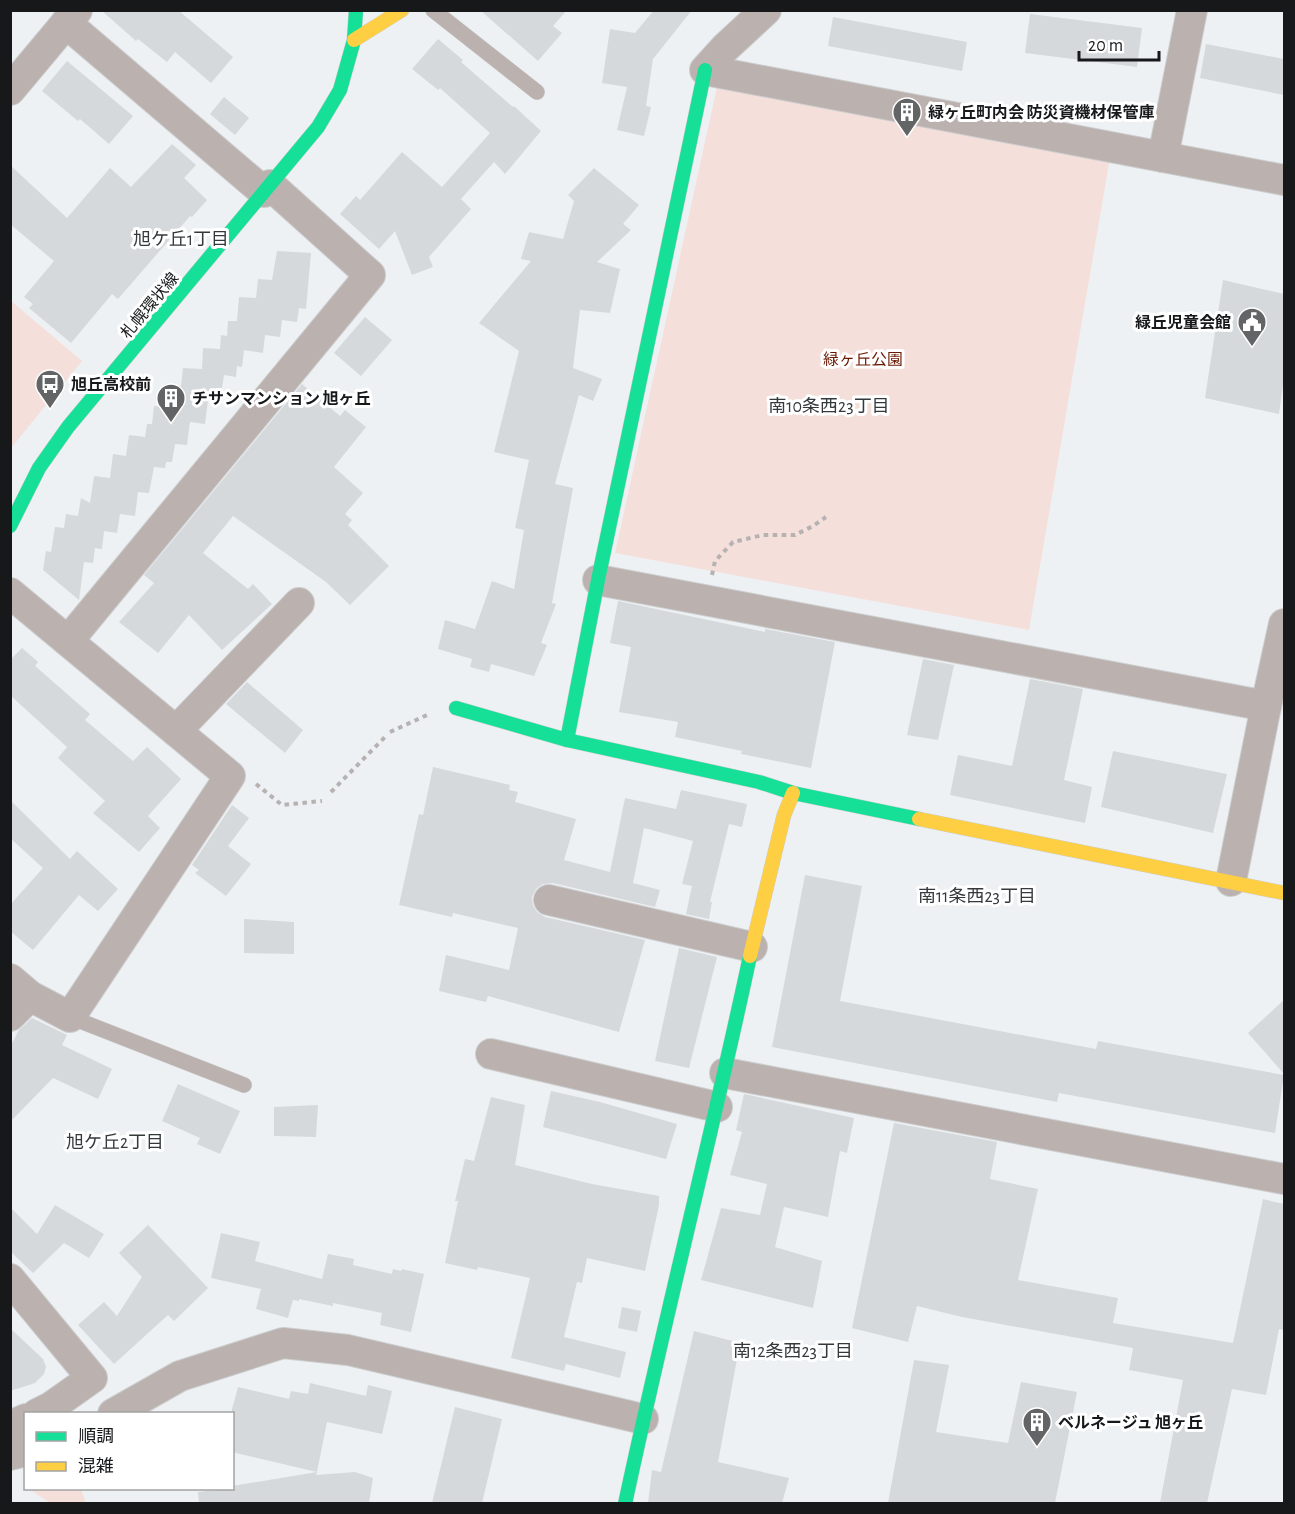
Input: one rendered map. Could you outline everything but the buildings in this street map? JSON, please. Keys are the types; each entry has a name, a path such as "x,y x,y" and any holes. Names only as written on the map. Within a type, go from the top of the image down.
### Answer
{"street":[{"name":"札幌環状線","path":"10,526 39,468 69,427 318,127 340,90 354,39 356,10"},
{"path":"354,39 402,10"},
{"path":"567,740 598,580 705,70 766,10"},
{"path":"1163,158 1192,10"},
{"path":"10,90 71,17 267,189 370,275 68,641"},
{"path":"705,70 1284,180"},
{"path":"598,580 1266,706"},
{"path":"10,593 230,776 70,1017 17,997"},
{"path":"176,731 299,603"},
{"path":"1231,881 1284,624"},
{"path":"456,708 567,740 759,782 793,793 1284,893"},
{"path":"625,1503 752,947 784,815 793,793"},
{"path":"549,900 752,947"},
{"path":"490,1054 717,1107"},
{"path":"725,1073 1284,1179"},
{"path":"10,1279 92,1378 51,1407 39,1412"},
{"path":"115,1412 180,1376 283,1343 348,1350 643,1419"},
{"path":"10,1426 24,1420"}],"lane":[{"path":"433,10 537,92"},
{"path":"70,1017 244,1085"}],"path":[{"path":"711,581 716,561 733,542 763,535 795,535 826,517"},
{"path":"390,732 436,711"},
{"path":"331,792 385,737"},
{"path":"254,783 282,805 322,801"}],"green space":[{"name":"緑ヶ丘公園","path":"719,78 1112,146 1029,630 615,553"},
{"path":"11,301 82,361 11,448"},
{"path":"30,1490 81,1490 86,1503 50,1503"}],"traffic: fast":[{"path":"10,526 39,468 68,427 318,127 340,90 354,40 356,10"},
{"path":"456,708 567,740 598,580 705,70"},
{"path":"567,740 759,782 793,793 919,819"},
{"path":"625,1504 750,956"}],"traffic: slow":[{"path":"354,40 402,10"},
{"path":"750,956 784,815 793,793"},
{"path":"919,819 1284,893"}],"place":[{"name":"緑ヶ丘町内会 防災資機材保管庫","path":"907,138"},
{"name":"緑丘児童会館","path":"1252,348"},
{"name":"旭丘高校前","path":"50,410"},
{"name":"チサンマンション 旭ヶ丘","path":"171,424"},
{"name":"ベルネージュ 旭ヶ丘","path":"1037,1448"}],"district":[{"name":"旭ケ丘1丁目","path":"181,239"},
{"name":"南10条西23丁目","path":"829,406"},
{"name":"南11条西23丁目","path":"977,896"},
{"name":"旭ケ丘2丁目","path":"115,1142"},
{"name":"南12条西23丁目","path":"793,1351"}]}
